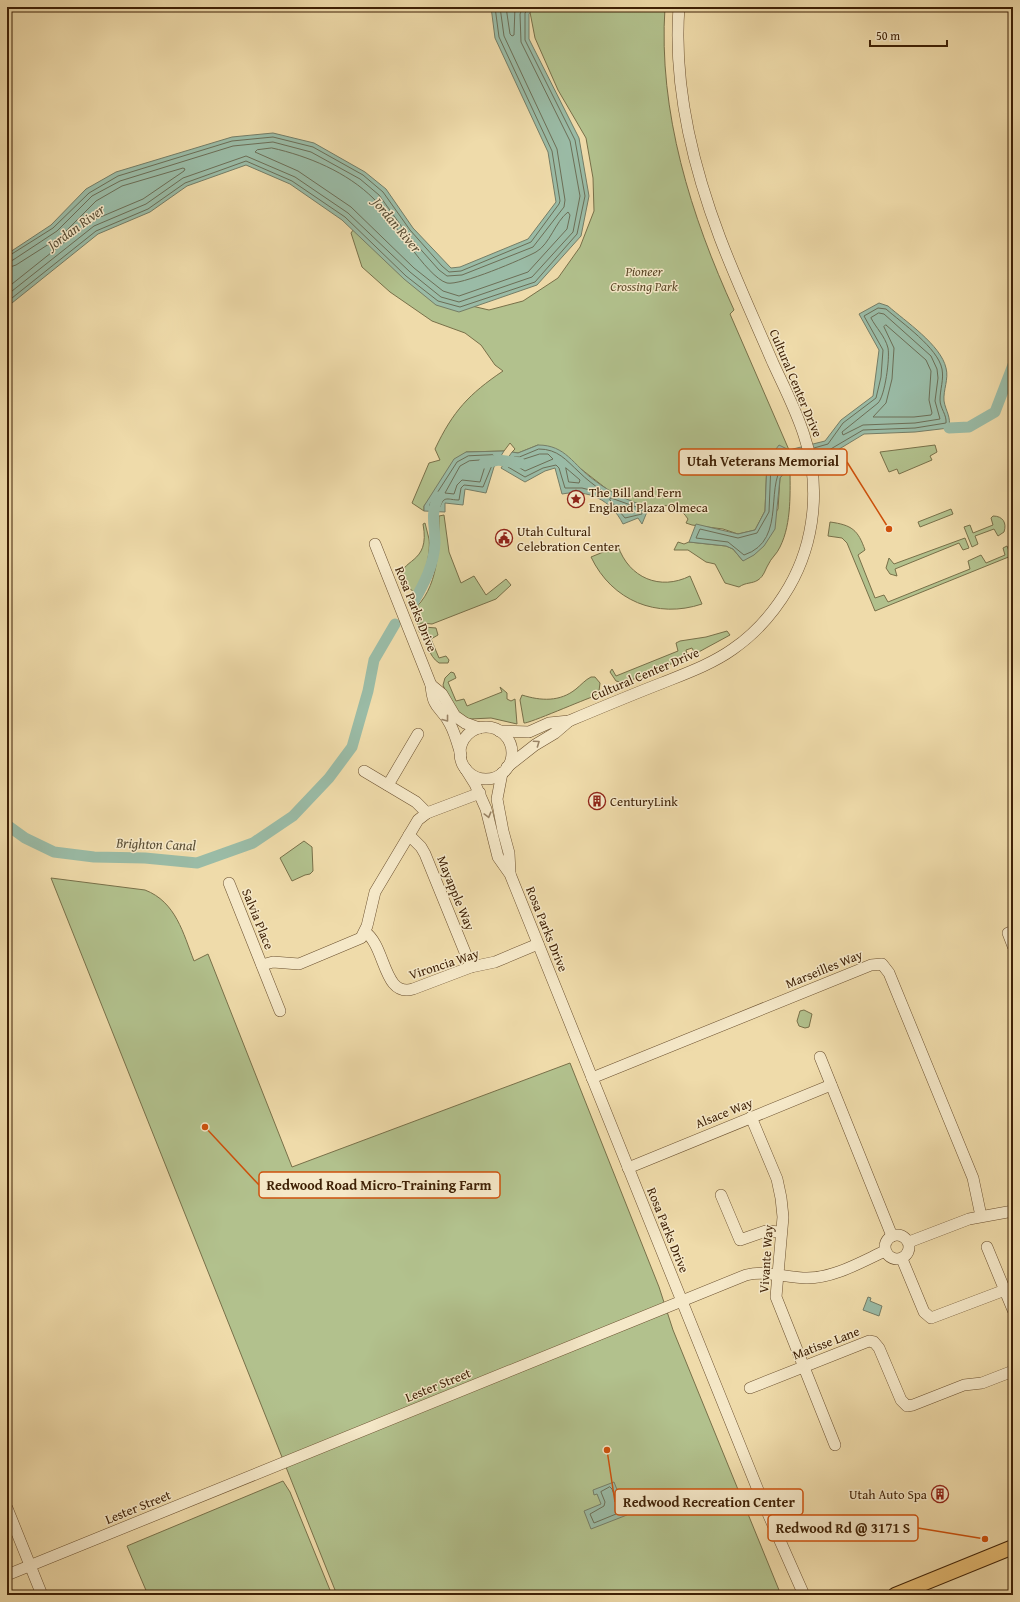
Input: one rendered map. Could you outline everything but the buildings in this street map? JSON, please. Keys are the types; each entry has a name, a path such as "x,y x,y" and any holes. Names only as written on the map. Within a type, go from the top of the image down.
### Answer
{"main road":[{"path":"895,1595 1013,1547"}],"street":[{"name":"Cultural Center Drive","path":"499,731 529,732 549,723 569,721 713,661 734,648 768,618 792,581 805,551 813,510 813,483 807,446 795,412 729,263 701,182 687,130 680,82 678,37 679,7"},
{"name":"Rosa Parks Drive","path":"375,544 432,685 432,698 438,709 450,722 460,754"},
{"name":"Rosa Parks Drive","path":"432,685 442,694 455,716 465,723 479,728"},
{"name":"Cultural Center Drive","path":"505,770 535,745 555,733 569,721"},
{"path":"479,728 493,728 499,731 505,735 512,754 505,770 490,778 483,778 470,773 465,768 460,754 461,747 467,735 479,728"},
{"path":"388,785 418,734"},
{"name":"Rosa Parks Drive","path":"465,768 480,793 489,820 498,857 510,874 762,1500 804,1595"},
{"path":"364,770 416,802 427,813"},
{"name":"Rosa Parks Drive","path":"505,770 497,799 502,832 509,853 510,874"},
{"path":"262,965 273,962 295,965 301,964 359,939 365,932 375,892 418,820 427,813 480,793"},
{"name":"Mayapple Way","path":"409,835 421,847 425,854 470,967"},
{"name":"Salvia Place","path":"228,883 280,1010"},
{"name":"Vironcia Way","path":"365,932 375,942 392,983 399,990 408,990 470,967 495,962 538,944"},
{"path":"1010,932 1013,946"},
{"name":"Marseilles Way","path":"592,1078 871,964 882,964 889,973 972,1178 981,1216"},
{"path":"820,1057 892,1236"},
{"name":"Alsace Way","path":"628,1168 831,1085"},
{"name":"Vivante Way","path":"751,1117 779,1188 783,1217 775,1292 777,1301 835,1445"},
{"path":"720,1195 740,1240 766,1231 781,1232"},
{"path":"909,1242 957,1222 981,1216 1013,1212"},
{"path":"902,1259 890,1258 885,1251 885,1244 892,1236 900,1235 909,1242"},
{"path":"902,1259 909,1250 909,1242"},
{"path":"987,1247 1012,1307"},
{"name":"Lester Street","path":"7,1575 746,1275 763,1272 799,1278 817,1277 837,1272 885,1251"},
{"path":"902,1259 924,1312 928,1317 937,1317 1005,1290"},
{"name":"Matisse Lane","path":"750,1388 863,1342 872,1341 879,1348 904,1405 910,1406 964,1385 982,1383 1013,1371"},
{"path":"7,1508 42,1595"}],"green space":[{"name":"Pioneer Crossing Park","path":"529,7 665,7 664,46 672,124 691,201 718,274 734,310 730,314 789,450 767,461 765,511 755,530 738,534 723,529 692,525 686,523 688,519 682,512 671,506 658,506 656,510 625,500 608,490 581,469 538,445 518,453 512,452 515,449 510,443 504,451 466,452 424,506 424,511 412,503 429,463 440,460 435,449 448,424 471,396 503,371 495,365 481,345 465,333 432,321 390,292 362,267 351,233 358,223 459,303 489,310 523,301 558,278 580,247 594,211 593,178 586,138 558,90 535,38"},
{"path":"935,445 937,452 930,456 932,460 899,474 897,469 889,472 880,452"},
{"path":"790,465 790,507 787,528 779,549 763,575 758,580 739,587 725,583 715,564 706,562 688,550 674,550 678,542 684,544 689,542 726,546 733,549 743,561 778,509 780,478"},
{"path":"951,509 953,514 920,527 918,522"},
{"path":"444,515 449,552 461,583 474,576 486,595 506,579 511,585 496,599 432,624 422,623 418,625 412,611 421,602 428,591 432,580 438,554 439,516"},
{"path":"993,516 1002,519 1005,526 1004,532 998,536 994,529 975,536 978,544 972,547 964,527 970,525 973,533 993,525 991,518"},
{"path":"830,522 849,527 857,533 865,550 858,555 875,598 884,595 888,602 970,569 968,561 981,555 986,563 1005,555 1003,548 1007,546 1011,556 875,611 847,543 842,538 828,536"},
{"path":"425,523 429,539 428,560 421,582 414,592 400,581 401,573 404,568 419,554 423,547 423,524"},
{"path":"965,538 969,548 963,550 959,543 895,569 897,576 890,574 886,568 889,558 894,564"},
{"path":"618,546 623,557 630,566 638,574 647,579 657,582 668,582 690,576 702,604 685,608 669,609 638,603 623,595 611,585 600,572 591,557"},
{"path":"424,627 436,628 438,635 431,639 439,658 446,656 449,660 448,663 439,663 432,656 424,638 418,630"},
{"path":"727,631 730,635 695,654 692,648 686,650 688,657 624,683 616,681 610,672 612,669 616,676 678,651 676,643 680,641 706,637"},
{"path":"451,672 454,673 456,678 448,682 456,701 464,699 467,706 502,692 500,687 507,693 507,699 511,701 515,699 517,724 491,718 470,719 463,717 450,702 443,685 445,678"},
{"path":"591,677 595,677 600,683 599,691 595,696 524,723 520,700 522,695 543,699 557,698 570,693"},
{"path":"304,841 312,847 313,871 310,874 292,881 280,858"},
{"path":"51,878 145,890 156,895 171,910 177,920 194,961 208,954 292,1167 570,1063 659,1287 673,1330 781,1595 337,1595"},
{"path":"804,1010 812,1014 809,1027 805,1028 799,1026 797,1021 800,1011"},
{"path":"283,1481 290,1492 332,1595 148,1595 127,1546"}],"water":[{"name":"Jordan River","path":"491,7 534,7 529,14 529,39 579,138 589,196 581,236 537,285 459,312 436,305 404,279 342,220 290,184 246,165 187,186 150,212 98,234 7,307 7,254 51,225 86,189 116,172 232,137 273,133 314,143 365,172 386,189 413,228 451,268 460,267 528,239 556,202 548,152 495,38"},
{"path":"879,303 888,306 922,334 943,359 947,372 944,401 949,417 949,428 915,432 864,434 831,454 790,465 780,478 775,529 764,546 754,555 743,561 733,549 726,546 689,542 696,524 738,534 755,530 765,511 767,461 779,445 789,450 825,441 841,420 873,396 879,350 859,314"},
{"path":"538,445 556,448 569,457 594,480 613,493 649,507 642,524 638,518 623,524 612,508 598,498 590,495 581,493 562,494 555,468 545,471 525,482 501,468 512,452 518,453"},
{"path":"504,451 494,467 486,493 465,489 463,505 445,503 445,512 424,511 424,506 454,459 466,452"},
{"path":"868,1297 871,1298 870,1301 882,1306 879,1316 863,1310"},
{"path":"614,1482 627,1515 591,1529 584,1511 601,1504 597,1494 594,1495 593,1490"}],"waterway":[{"name":"Brighton Canal","path":"949,428 969,427 995,412 1013,365"},
{"path":"484,463 498,460 520,463"},
{"name":"Brighton Canal","path":"413,603 425,581 433,559 435,543 434,510 438,497"},
{"name":"Brighton Canal","path":"7,825 25,838 54,852 94,857 145,858 197,863 253,843 293,816 329,778 352,747 368,691 374,660 395,624"}],"place":[{"name":"The Bill and Fern England Plaza Olmeca","path":"576,499"},
{"name":"Utah Veterans Memorial","path":"889,529"},
{"name":"Utah Cultural Celebration Center","path":"504,538"},
{"name":"CenturyLink","path":"597,801"},
{"name":"Redwood Road Micro-Training Farm","path":"205,1127"},
{"name":"Redwood Recreation Center","path":"607,1450"},
{"name":"Utah Auto Spa","path":"940,1494"},
{"name":"Redwood Rd @ 3171 S","path":"985,1539"}]}
